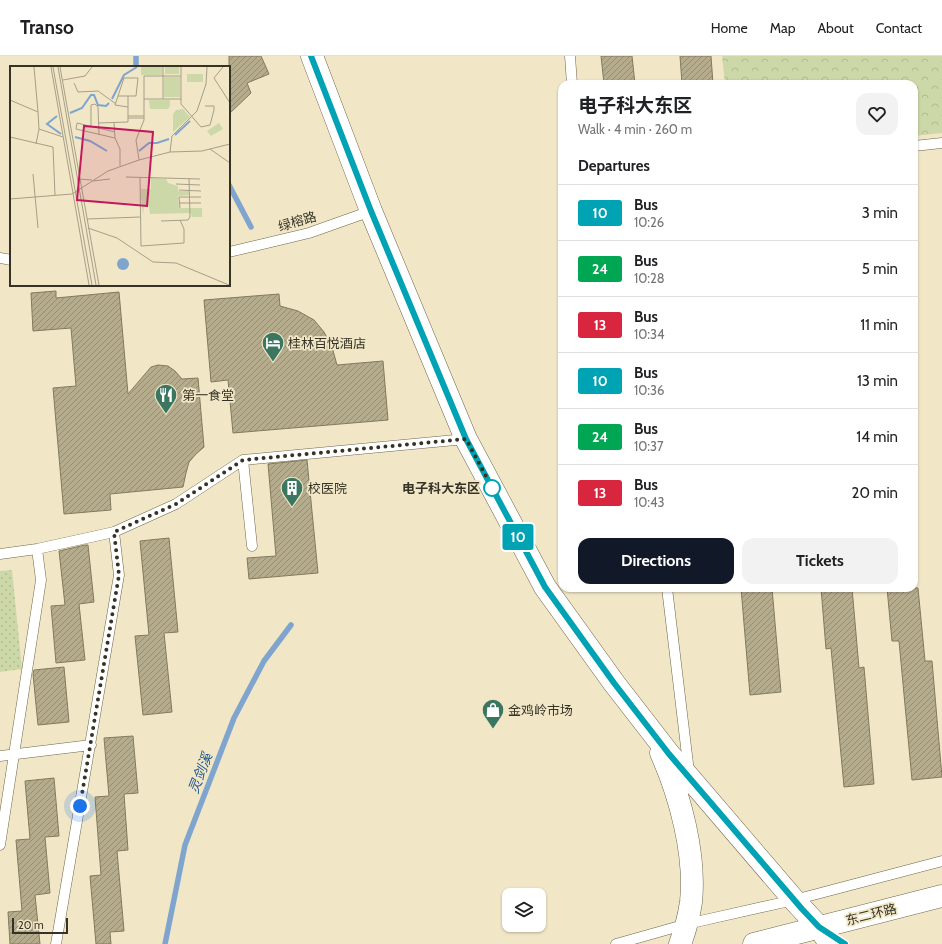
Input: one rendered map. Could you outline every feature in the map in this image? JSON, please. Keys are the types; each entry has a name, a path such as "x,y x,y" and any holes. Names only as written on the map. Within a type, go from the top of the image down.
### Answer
{"main road":[{"path":"312,56 371,211 466,439 545,587 614,683 690,779 825,936 845,944"},
{"path":"649,728 668,770 687,838 692,882 691,903 683,934"},
{"name":"东二环路","path":"754,944 825,936 942,896"}],"lane":[{"path":"570,56 572,80"},
{"path":"918,145 942,142"},
{"name":"绿榕路","path":"230,252 309,233 371,211"},
{"path":"0,258 10,260"},
{"path":"0,554 37,549 114,532 176,504 243,460 466,439"},
{"path":"243,460 252,546"},
{"path":"56,944 119,575 114,532"},
{"path":"0,845 41,580 37,549"},
{"path":"667,592 690,779"},
{"path":"0,756 91,745"},
{"path":"616,944 683,934 794,900 942,861"}],"green space":[{"path":"722,56 942,56 942,133 918,136 918,80 725,80"},
{"path":"12,570 22,669 0,672 0,571"}],"building":[{"path":"229,56 261,56 269,74 247,83 251,93 230,113 230,66"},
{"path":"601,56 632,56 635,80 604,80"},
{"path":"680,56 711,56 713,80 682,80"},
{"path":"56,291 56,298 119,292 128,394 151,367 158,365 168,366 182,379 198,378 204,447 189,462 183,487 110,494 111,510 64,514 53,388 76,386 71,328 33,331 31,293"},
{"name":"桂林百悦酒店","path":"279,294 280,306 298,311 314,320 324,332 332,347 337,365 383,361 388,420 233,433 228,380 211,382 204,300"},
{"name":"校医院","path":"307,460 318,573 249,579 247,558 276,556 268,464"},
{"path":"169,538 178,632 164,633 172,712 143,715 135,636 149,635 140,541"},
{"path":"88,545 94,602 79,604 85,660 56,663 51,606 65,605 59,551"},
{"path":"918,588 925,661 932,661 942,777 912,780 899,641 892,641 887,592 918,592"},
{"path":"741,592 772,592 781,692 750,695"},
{"path":"821,592 852,592 859,668 864,667 874,784 844,787 831,648 826,649"},
{"path":"64,667 69,722 38,725 33,674 34,670"},
{"path":"133,736 138,793 124,794 128,850 117,851 124,931 110,932 111,944 96,944 90,876 101,875 95,797 109,796 104,738"},
{"path":"54,778 59,836 45,837 50,893 35,895 40,944 10,944 8,912 22,911 16,840 30,839 25,781"}],"waterway":[{"name":"灵剑溪","path":"136,56 136,66"},
{"name":"灵剑溪","path":"230,187 251,227"},
{"name":"灵剑溪","path":"165,944 185,845 234,718 264,661 291,625"}],"bus line":[{"name":"10","path":"311,56 371,211 466,439 545,587 614,683 669,754 802,909 819,927 845,944"}],"place":[{"name":"桂林百悦酒店","path":"273,362"},
{"name":"第一食堂","path":"166,414"},
{"name":"电子科大东区","path":"492,488"},
{"name":"校医院","path":"292,508"},
{"name":"金鸡岭市场","path":"493,730"}],"route":[{"path":"80,806 119,575 114,532 176,504 243,460 466,439 495,493 492,488"}]}
